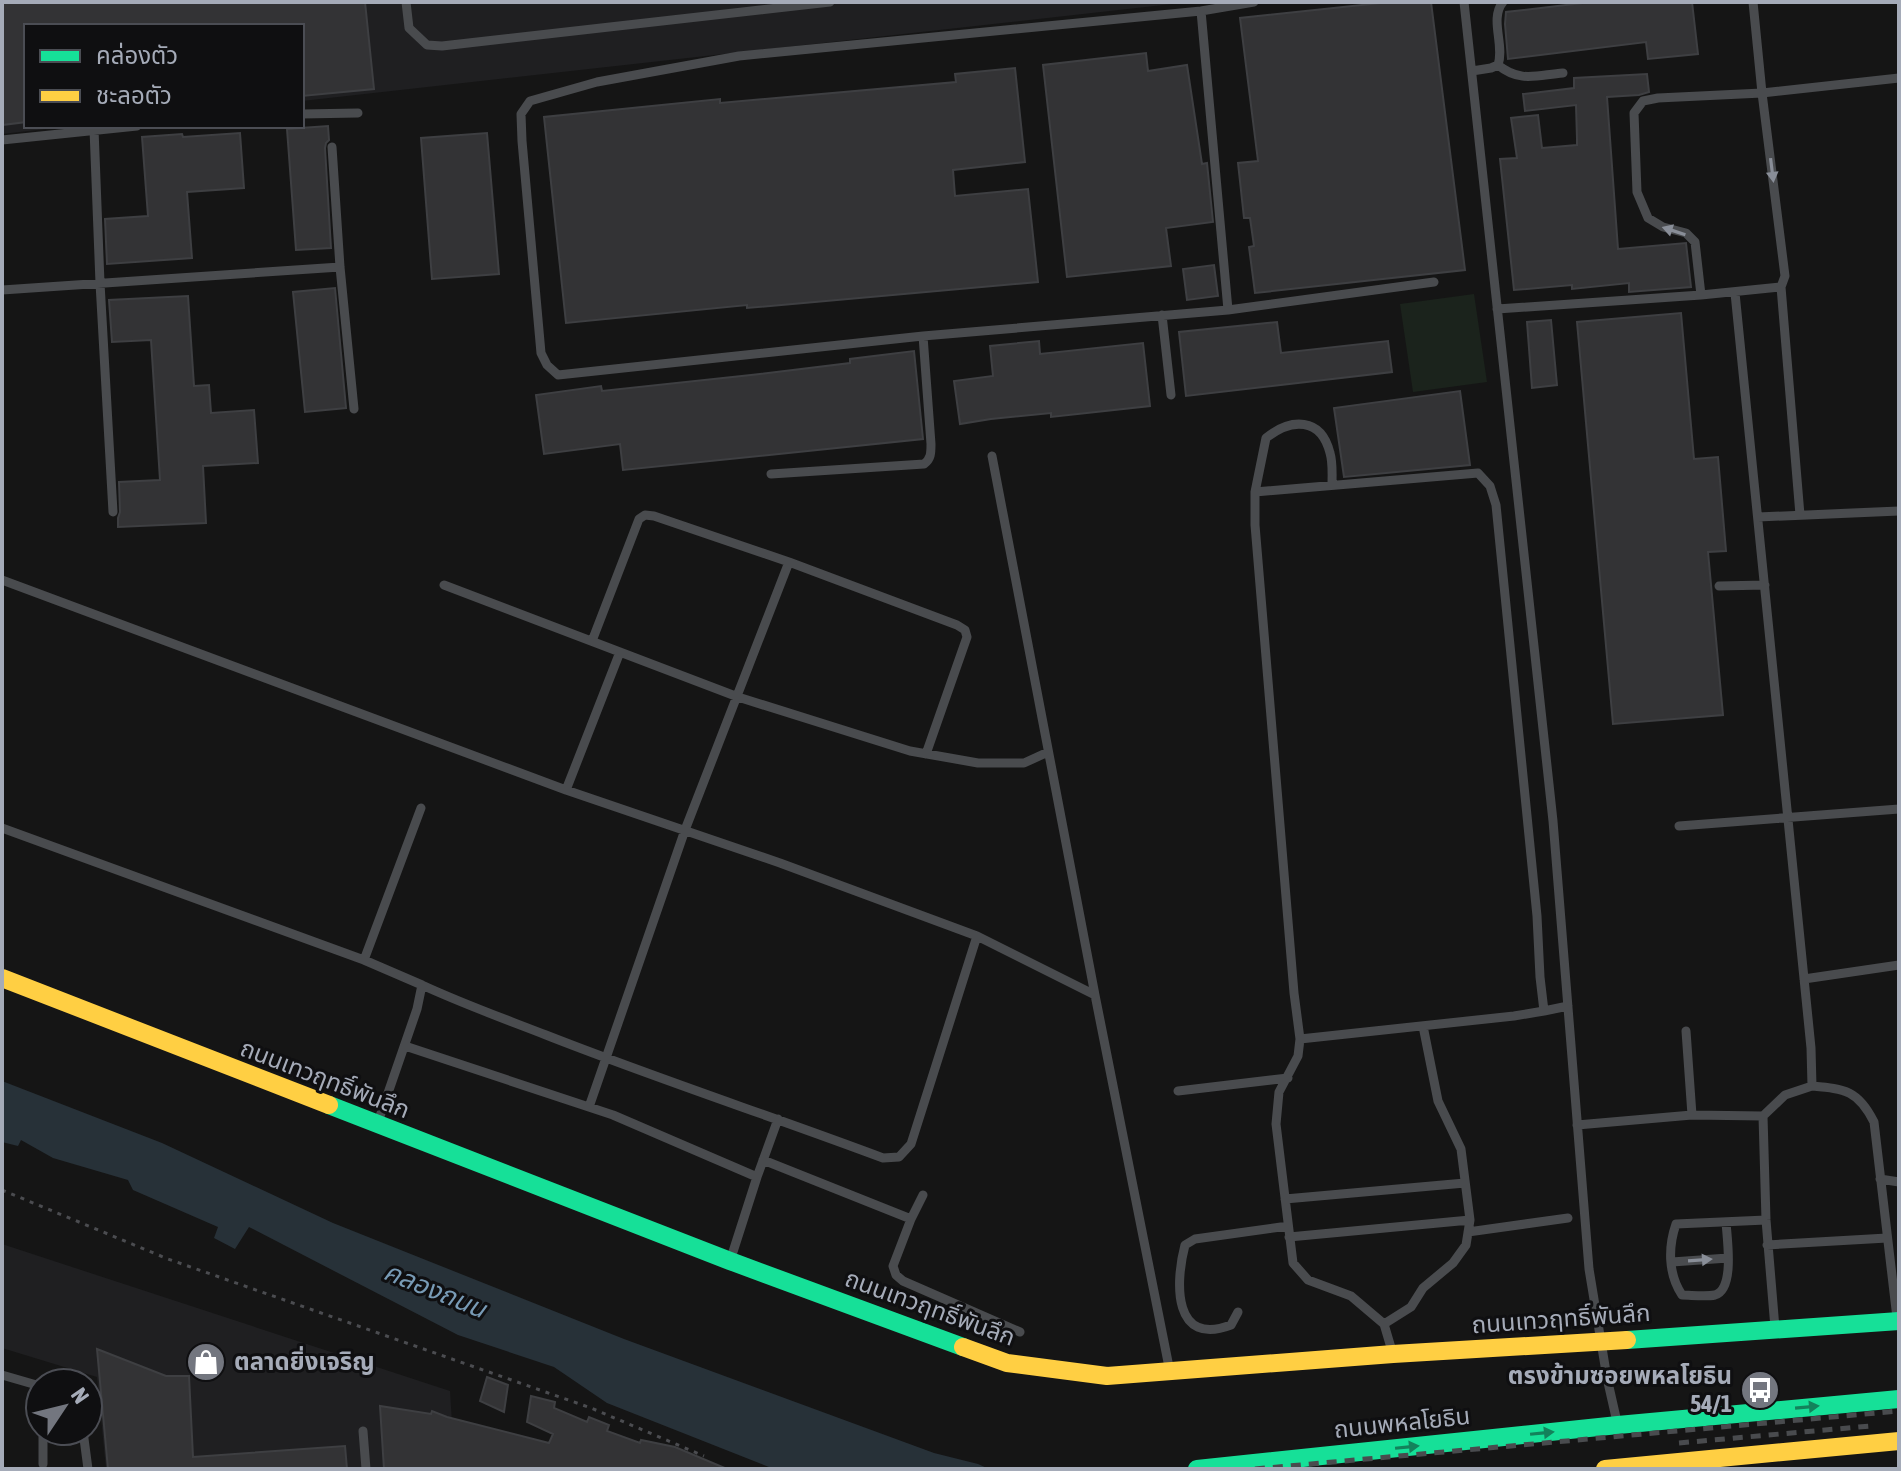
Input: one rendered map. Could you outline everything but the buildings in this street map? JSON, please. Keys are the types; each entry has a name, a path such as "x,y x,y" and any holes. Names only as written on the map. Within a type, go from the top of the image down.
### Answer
{"street":[{"name":"ถนนเทวฤทธิ์พันลึก","path":"2,978 730,1261 1007,1363 1107,1376 1898,1321"},
{"name":"ถนนพหลโยธิน","path":"1605,1469 1622,1451 1899,1399"},
{"name":"ถนนพหลโยธิน","path":"1197,1469 1899,1441"}],"lane":[{"path":"406,2 409,28 427,45 442,46 830,2"},
{"path":"1254,2 1201,11 739,56 597,82 530,101 521,114 523,156 541,353 547,365 558,375 923,336 1228,310 1434,282"},
{"path":"1464,2 1553,821 1589,1269 1622,1451"},
{"path":"1472,71 1498,65 1501,58 1497,14 1503,2"},
{"path":"1753,2 1785,276 1781,287 1800,515"},
{"path":"1201,11 1228,310"},
{"path":"1498,65 1518,77 1563,73"},
{"path":"1701,295 1695,242 1686,233 1663,227 1648,218 1637,192 1634,113 1643,101 1762,93 1899,78"},
{"path":"304,114 358,113"},
{"path":"2,140 108,128"},
{"path":"94,129 113,512"},
{"path":"332,147 354,409"},
{"path":"2,290 340,267"},
{"path":"1497,309 1735,293 1781,287"},
{"path":"1735,293 1811,1048 1812,1086"},
{"path":"1162,315 1171,395"},
{"path":"771,474 927,462 931,456 931,444 923,336"},
{"path":"1332,485 1331,455 1317,427 1300,423 1277,429 1266,438 1255,492 1256,541 1300,1039 1298,1056 1279,1092 1276,1124 1293,1263 1308,1280 1351,1296 1384,1324 1393,1354"},
{"path":"992,456 1170,1371"},
{"path":"1255,492 1478,473 1490,486 1496,505 1544,1011"},
{"path":"1758,517 1899,511"},
{"path":"592,641 639,519 645,515 654,516 789,562 965,630 967,637 926,754"},
{"path":"589,1107 685,830 789,562"},
{"path":"2,580 566,790 977,936 1095,995"},
{"path":"444,585 738,697 910,751 978,763 1024,763 1048,752"},
{"path":"1719,586 1765,585"},
{"path":"566,790 620,652"},
{"path":"364,960 421,808"},
{"path":"1679,826 1899,812"},
{"path":"2,828 364,960 452,999 604,1058 883,1158 899,1157 911,1144 977,936"},
{"path":"1804,979 1899,965"},
{"path":"377,1125 417,1009 422,985"},
{"path":"1300,1039 1514,1016 1568,1006"},
{"path":"1384,1324 1411,1307 1423,1288 1453,1263 1466,1245 1470,1220 1461,1149 1438,1101 1423,1026"},
{"path":"1686,1031 1692,1115"},
{"path":"405,1046 613,1115 757,1177"},
{"path":"1178,1091 1288,1078"},
{"path":"1577,1125 1692,1115 1763,1116 1785,1095 1812,1086 1844,1089 1866,1106 1874,1122 1898,1321"},
{"path":"1763,1116 1767,1245 1775,1331"},
{"path":"730,1261 778,1119"},
{"path":"763,1160 911,1219"},
{"path":"1880,1179 1899,1182"},
{"path":"1285,1199 1465,1183"},
{"path":"923,1195 893,1266 896,1275 903,1281 1020,1332"},
{"path":"1468,1232 1568,1218"},
{"path":"1289,1237 1470,1220"},
{"path":"1726,1222 1728,1278 1723,1290 1715,1295 1682,1295 1673,1280 1671,1240 1676,1224 1766,1220"},
{"path":"1238,1312 1231,1325 1215,1331 1196,1328 1186,1317 1181,1298 1181,1261 1185,1245 1195,1239 1288,1226"},
{"path":"1767,1245 1887,1238"},
{"path":"1672,1262 1728,1258"},
{"path":"2,1375 24,1381"},
{"path":"363,1431 366,1469"},
{"path":"43,1447 43,1464"},
{"path":"85,1447 88,1469"}],"path":[{"path":"2,1190 168,1259 591,1408 704,1456"}],"shaded area":[{"path":"2,2 1190,2 304,101 304,24 24,24 24,128 54,128 2,134"},
{"path":"1474,294 1487,382 1413,392 1400,304"},
{"name":"ตลาดยิ่งเจริญ","path":"2,1244 450,1391 455,1469 106,1469 104,1367 64,1367 2,1348"}],"water":[{"name":"คลองถนน","path":"2,1081 162,1143 333,1223 624,1339 934,1453 989,1469 774,1469 607,1403 554,1367 458,1335 249,1227 235,1249 214,1238 218,1227 133,1190 128,1180 53,1158 21,1140 18,1146 2,1142"}],"railway":[{"path":"1255,1469 1899,1411"},
{"path":"1679,1443 1870,1426"}],"traffic: fast":[{"path":"329,1105 730,1261 963,1347"},
{"path":"1627,1340 1899,1321"},
{"path":"1197,1469 1899,1399"}],"traffic: slow":[{"path":"2,978 329,1105"},
{"path":"963,1347 1007,1363 1107,1376 1627,1340"},
{"path":"1605,1469 1899,1441"}],"place":[{"name":"ตลาดยิ่งเจริญ","path":"206,1362"},
{"name":"ตรงข้ามซอยพหลโยธิน 54/1","path":"1760,1390"}]}
